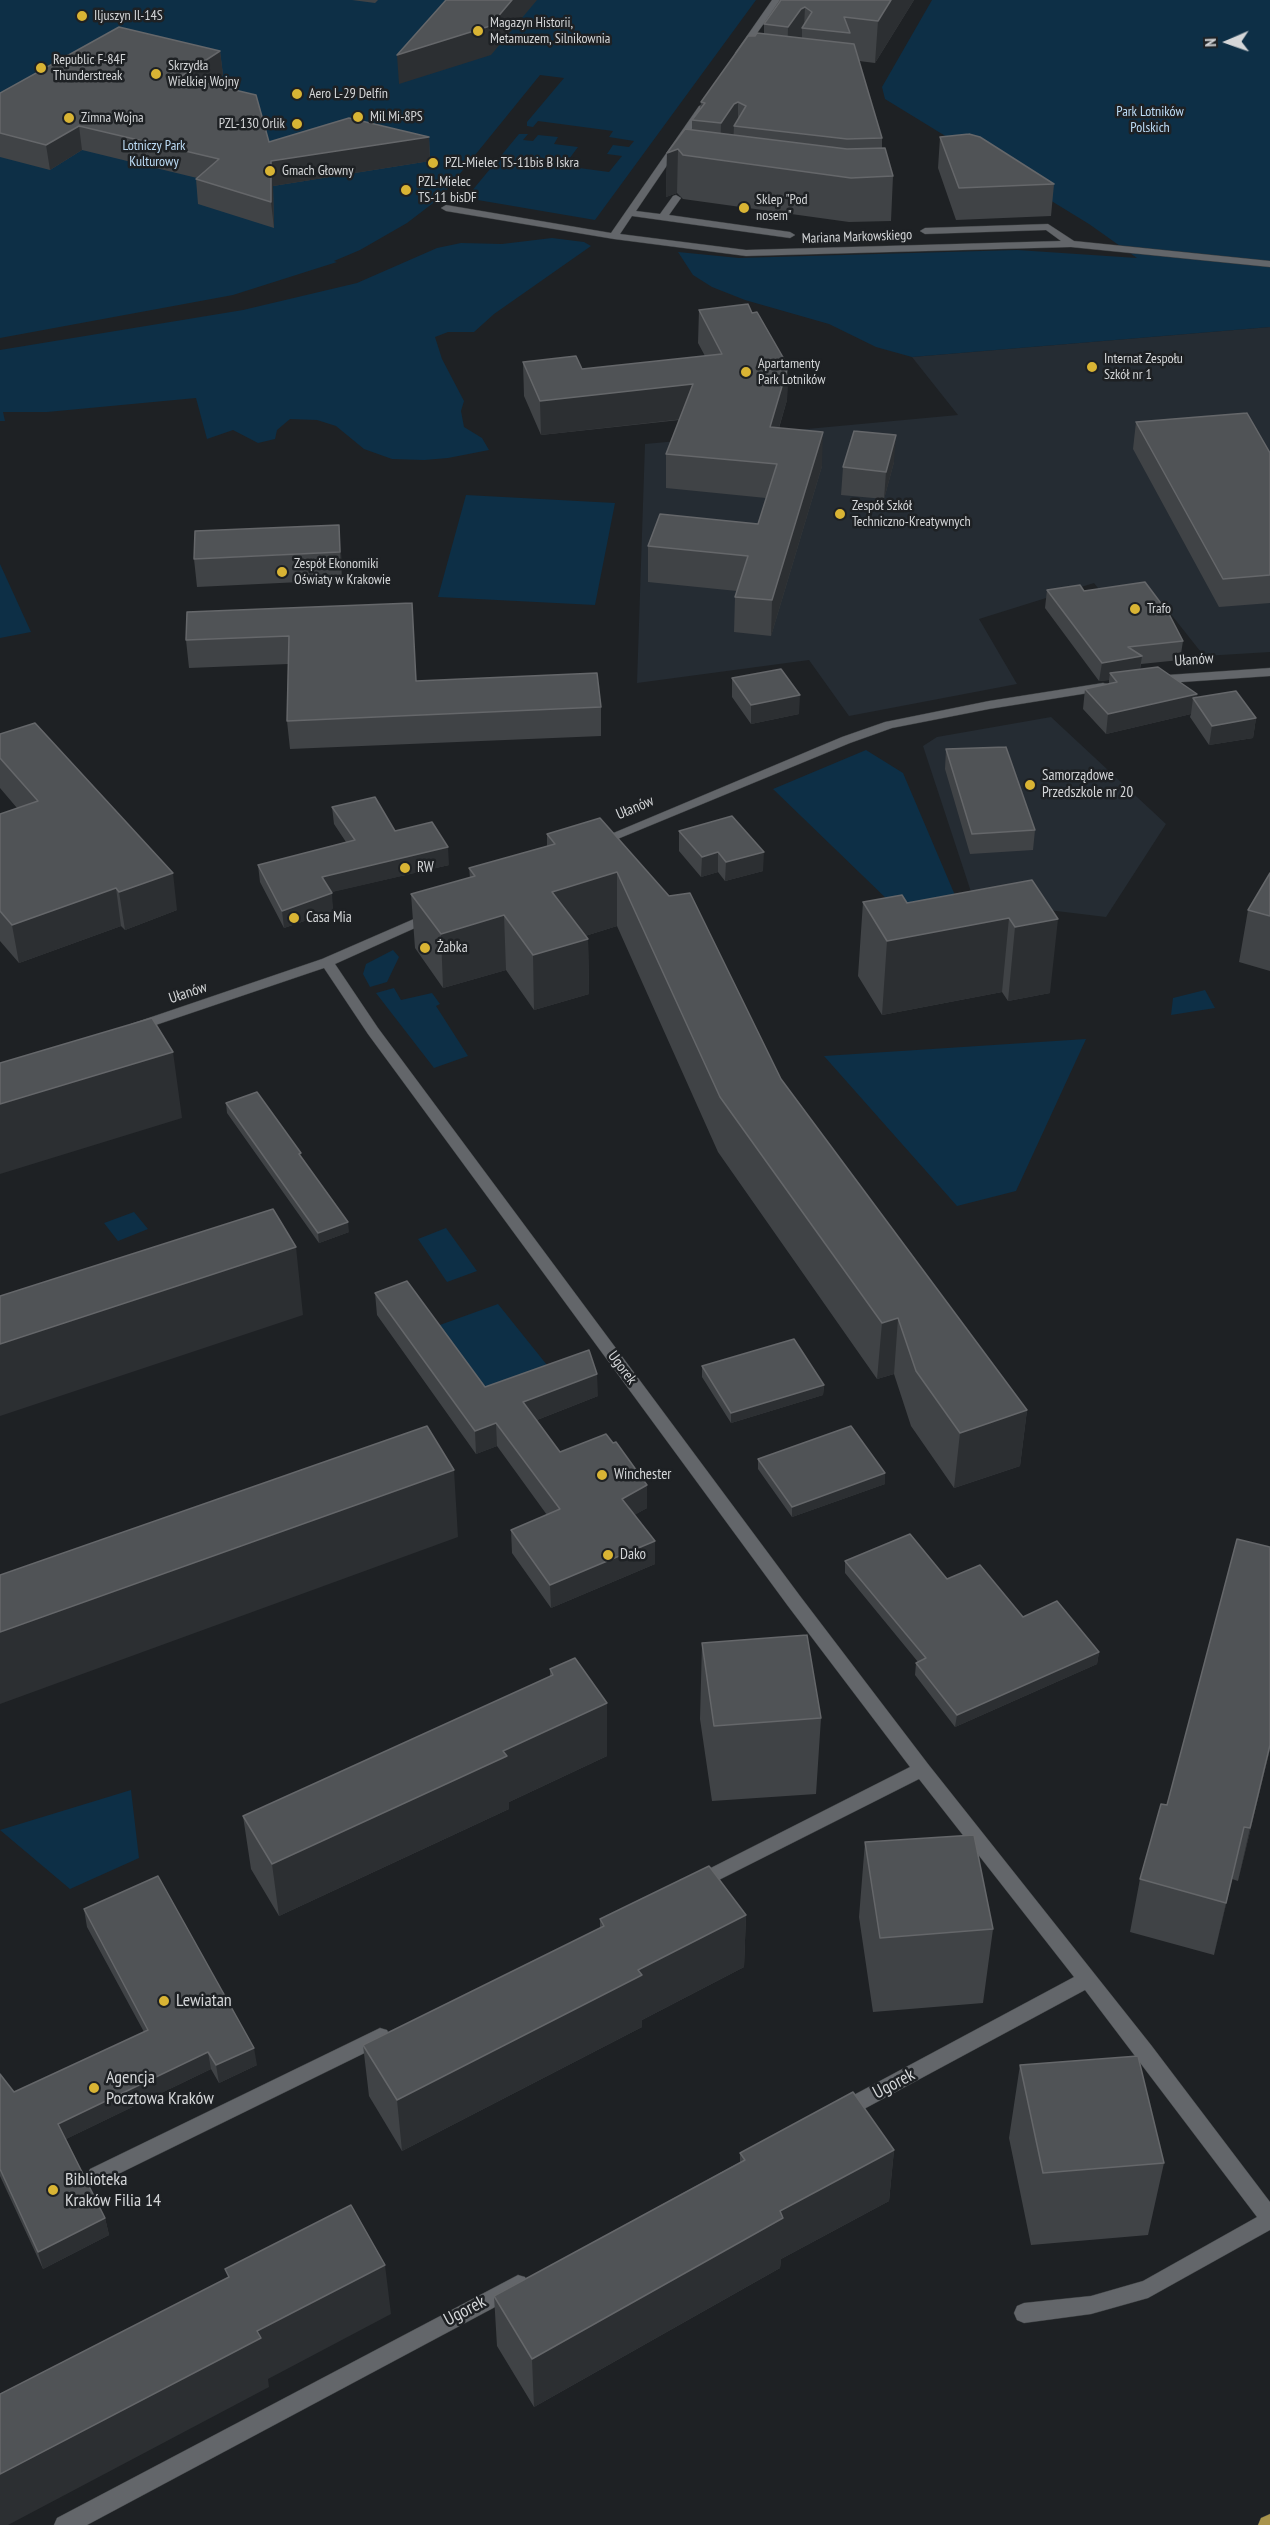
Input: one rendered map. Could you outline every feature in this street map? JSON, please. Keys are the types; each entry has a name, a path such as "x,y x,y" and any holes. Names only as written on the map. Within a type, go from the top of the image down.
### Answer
{"street":[{"path":"737,57 776,0"},
{"path":"614,236 668,166 710,96"},
{"path":"663,217 675,198"},
{"name":"Mariana Markowskiego","path":"446,208 614,236 746,253 1071,244 1270,264"},
{"path":"630,213 790,235"},
{"path":"925,231 1048,227 1071,244"},
{"name":"Ułanów","path":"1141,681 1270,672"},
{"name":"Ułanów","path":"583,849 701,798 889,725 1118,684"},
{"name":"Ułanów","path":"119,1032 327,962 444,910"},
{"name":"Ugorek","path":"327,962 374,1031 751,1543 922,1769 1088,1979 1270,2219 1148,2289 1091,2306 1024,2313"},
{"path":"680,1891 922,1769"},
{"name":"Ugorek","path":"832,2116 1088,1979"},
{"path":"98,2175 399,2027"},
{"name":"Ugorek","path":"65,2525 533,2276"}],"shaded area":[{"path":"1270,327 1270,652 1204,656 1170,613 1109,602 1094,583 979,619 1017,684 849,716 809,660 637,683 645,444 958,415 912,357"},
{"name":"Samorządowe Przedszkole nr 20","path":"1051,717 1166,824 1106,917 974,901 923,746 937,737"}],"green space":[{"name":"Lotniczy Park Kulturowy","path":"0,0 756,0 595,220 466,198 519,134 528,134 523,140 533,141 538,135 558,137 554,144 578,147 566,163 580,165 579,168 609,172 622,156 607,154 613,145 629,147 634,141 609,137 613,131 538,121 533,127 527,126 527,122 564,78 540,75 441,197 407,223 360,250 334,261 337,262 233,295 0,338"},
{"name":"Park Lotników Polskich","path":"932,0 1270,0 1270,327 912,357 876,347 829,324 745,300 712,287 693,275 678,252 739,258 1017,250 1137,258 1089,224 885,99 882,87"},
{"path":"552,238 584,242 591,246 494,314 474,332 448,332 435,337 442,359 464,401 461,411 464,427 482,438 489,450 448,458 392,459 364,449 336,426 317,420 290,419 277,430 275,439 258,443 233,430 207,439 196,398 47,412 3,412 5,421 0,421 0,350 243,310 357,283 437,248 461,243 502,244"},
{"path":"466,495 615,503 595,605 438,597"},
{"path":"0,564 31,632 0,638"},
{"path":"866,750 903,773 957,900 892,904 773,789"},
{"path":"393,950 399,957 387,982 370,987 363,974 366,964"},
{"path":"394,988 401,1000 432,993 440,1004 436,1006 468,1056 434,1068 376,993"},
{"path":"1205,990 1215,1008 1171,1015 1173,998"},
{"path":"1086,1039 1016,1191 957,1206 824,1056"},
{"path":"134,1212 148,1229 118,1241 104,1223"},
{"path":"446,1228 477,1271 447,1282 418,1239"},
{"path":"498,1304 555,1375 491,1399 437,1326"},
{"path":"131,1790 139,1858 70,1889 0,1830"}],"building":[{"path":"446,0 512,0 490,26 397,55"},
{"path":"781,0 891,0 878,21 844,17 850,33 802,28 812,12 805,7 788,27 764,24"},
{"path":"119,27 220,51 180,77 256,95 269,142 349,118 429,137 271,161 271,202 196,179 219,159 79,126 46,145 0,133 0,93"},
{"path":"757,33 854,44 882,138 847,139 734,126 746,106 738,102 734,104 721,123 692,120 705,103 701,102 748,36 755,36"},
{"path":"685,129 847,149 885,148 893,176 851,178 683,155 678,149 667,153"},
{"path":"969,134 980,137 1054,184 959,188 940,137"},
{"path":"748,304 752,313 757,312 788,366 770,427 823,432 772,600 735,597 748,556 648,546 660,514 758,524 777,464 666,454 693,384 540,401 523,362 576,356 582,369 722,354 699,310"},
{"path":"1247,413 1270,453 1270,575 1223,579 1136,422"},
{"path":"854,431 896,435 886,472 843,467"},
{"path":"339,525 340,552 194,559 195,531"},
{"path":"1145,582 1169,614 1183,641 1128,647 1142,656 1102,663 1047,590 1080,585 1084,591"},
{"path":"412,603 416,681 597,673 601,707 287,721 289,636 186,640 187,612"},
{"path":"1158,667 1197,694 1108,714 1085,689 1117,682 1110,673"},
{"path":"781,669 800,695 751,705 732,678"},
{"path":"1236,691 1256,718 1212,726 1193,698"},
{"path":"35,723 173,873 119,892 116,888 12,925 0,911 0,814 38,801 0,758 0,734"},
{"path":"1006,747 1035,830 972,834 946,749"},
{"path":"375,797 395,831 432,822 448,847 322,877 332,893 282,911 258,865 355,840 332,807"},
{"path":"732,816 764,852 726,862 718,852 702,857 679,831"},
{"path":"600,818 669,896 690,893 781,1079 1027,1410 960,1433 916,1371 898,1318 882,1323 720,1097 617,872 552,892 588,939 533,955 504,915 441,934 411,894 475,876 469,868 555,844 547,834"},
{"path":"1270,873 1270,916 1248,910"},
{"path":"1032,880 1058,919 1015,927 1009,918 887,941 863,902 902,895 907,903"},
{"path":"152,1018 173,1052 0,1104 0,1063"},
{"path":"257,1092 348,1222 318,1233 226,1103"},
{"path":"273,1209 296,1247 0,1344 0,1296"},
{"path":"407,1281 485,1387 589,1350 597,1374 523,1402 560,1452 606,1434 613,1443 616,1442 647,1485 622,1499 655,1541 550,1585 511,1530 560,1509 496,1423 475,1431 375,1293"},
{"path":"794,1339 824,1385 731,1413 702,1366"},
{"path":"427,1426 454,1470 0,1632 0,1575"},
{"path":"851,1426 885,1473 792,1507 758,1459"},
{"path":"910,1534 947,1579 980,1565 1023,1617 1057,1601 1099,1652 957,1715 916,1663 926,1658 845,1561"},
{"path":"1237,1539 1270,1547 1270,1745 1250,1828 1244,1827 1226,1903 1140,1879 1161,1804 1167,1805"},
{"path":"807,1635 821,1718 714,1726 702,1643"},
{"path":"575,1658 607,1703 503,1751 507,1756 272,1864 243,1816 553,1675 550,1669"},
{"path":"974,1835 993,1929 880,1938 865,1842"},
{"path":"709,1866 746,1915 638,1970 642,1975 397,2100 363,2045 604,1926 600,1919"},
{"path":"158,1876 254,2048 216,2065 208,2052 58,2124 105,2218 38,2252 0,2169 0,2074 14,2092 148,2030 84,1909"},
{"path":"1138,2056 1164,2163 1043,2173 1020,2065"},
{"path":"853,2092 894,2150 780,2211 783,2218 532,2359 494,2296 745,2160 740,2153"},
{"path":"351,2205 385,2265 257,2331 261,2338 0,2474 0,2394 229,2277 225,2269"}],"place":[{"name":"Iljuszyn Il-14S","path":"82,16"},
{"name":"Magazyn Historii, Metamuzem, Silnikownia","path":"478,31"},
{"name":"Republic F-84F Thunderstreak","path":"41,68"},
{"name":"Skrzydła Wielkiej Wojny","path":"156,74"},
{"name":"Aero L-29 Delfín","path":"297,94"},
{"name":"Mil Mi-8PS","path":"358,117"},
{"name":"Zimna Wojna","path":"69,118"},
{"name":"PZL-130 Orlik","path":"297,124"},
{"name":"PZL-Mielec TS-11bis B Iskra","path":"433,163"},
{"name":"Gmach Głowny","path":"270,171"},
{"name":"PZL-Mielec TS-11 bisDF","path":"406,190"},
{"name":"Sklep \"Pod nosem\"","path":"744,208"},
{"name":"Internat Zespołu Szkół nr 1","path":"1092,367"},
{"name":"Apartamenty Park Lotników","path":"746,372"},
{"name":"Zespół Szkół Techniczno-Kreatywnych","path":"840,514"},
{"name":"Zespół Ekonomiki Oświaty w Krakowie","path":"282,572"},
{"name":"Trafo","path":"1135,609"},
{"name":"Samorządowe Przedszkole nr 20","path":"1030,785"},
{"name":"RW","path":"405,868"},
{"name":"Casa Mia","path":"294,918"},
{"name":"Żabka","path":"425,948"},
{"name":"Winchester","path":"602,1475"},
{"name":"Dako","path":"608,1555"},
{"name":"Lewiatan","path":"164,2001"},
{"name":"Agencja Pocztowa Kraków","path":"94,2088"},
{"name":"Biblioteka Kraków Filia 14","path":"53,2190"}]}
